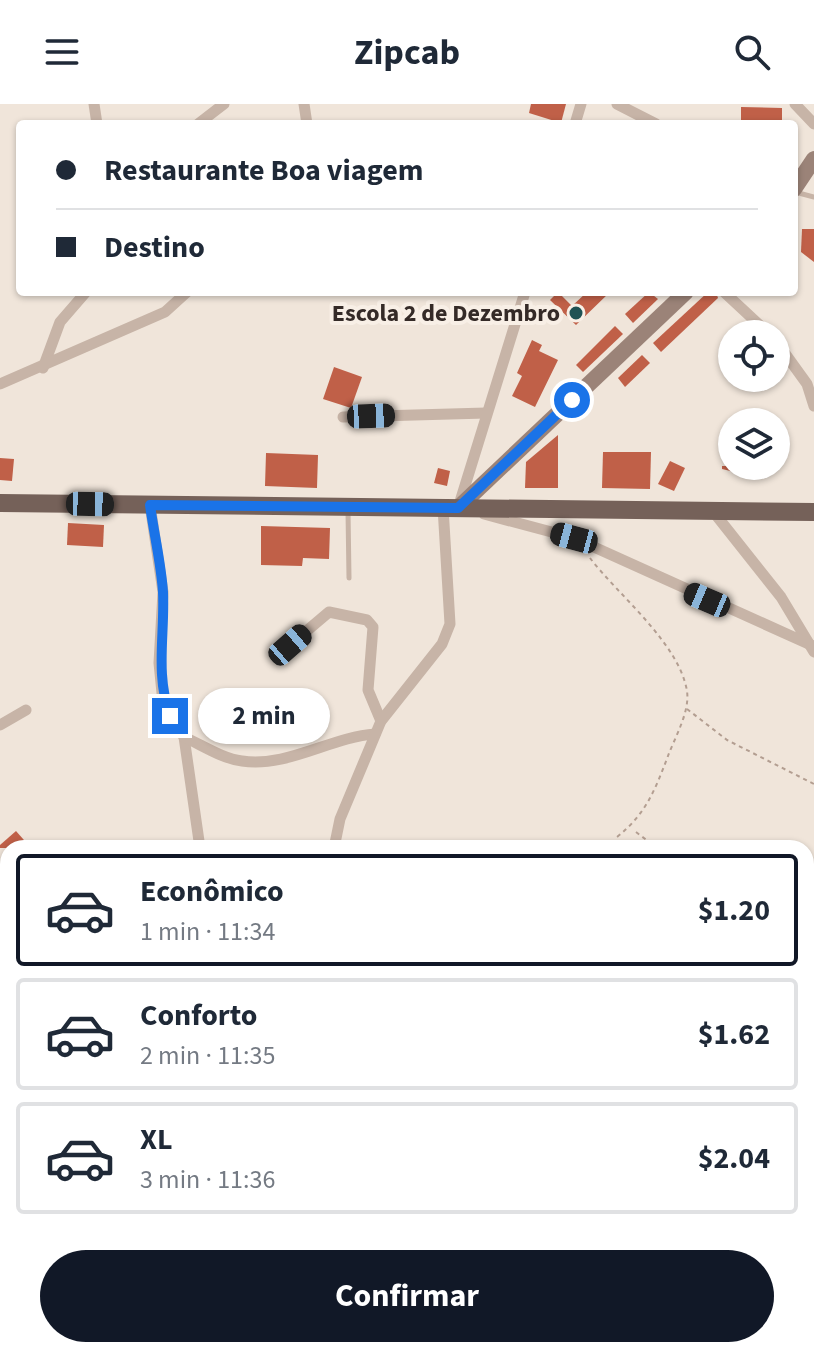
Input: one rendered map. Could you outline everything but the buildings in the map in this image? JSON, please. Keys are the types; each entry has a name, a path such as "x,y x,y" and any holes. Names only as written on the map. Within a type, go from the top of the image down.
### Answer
{"main road":[{"path":"0,503 814,512"}],"street":[{"path":"203,120 224,104"},
{"path":"617,104 648,120"},
{"path":"795,104 814,124"},
{"path":"798,187 814,159"},
{"path":"43,368 60,322 83,296"},
{"path":"0,384 43,368 165,312 183,296"},
{"path":"336,840 340,819 381,721 442,644 450,624 451,508 524,296"},
{"path":"451,508 682,296"},
{"path":"728,296 754,320"},
{"path":"790,360 807,384 814,406"},
{"path":"343,417 486,413"},
{"path":"150,505 163,592 159,663 162,693 170,716 184,737 199,840"},
{"path":"451,508 574,538 812,648"},
{"path":"712,510 781,597 812,648"},
{"path":"290,645 329,612 367,620 373,627 368,690 381,721"},
{"path":"0,725 26,710"},
{"path":"184,737 238,761 258,763 311,751 354,735 375,734"}],"lane":[{"path":"798,187 814,197"},
{"path":"347,506 349,578"}],"path":[{"path":"574,538 610,585 647,618 668,649 687,690 686,708 653,798 637,821 617,837"},
{"path":"686,708 727,740 814,784"},
{"path":"636,832 646,840"}],"place":[{"name":"Escola 2 de Dezembro","path":"576,313"}],"route":[{"path":"170,716 162,693 159,663 163,592 150,505 458,508 572,400"}]}
